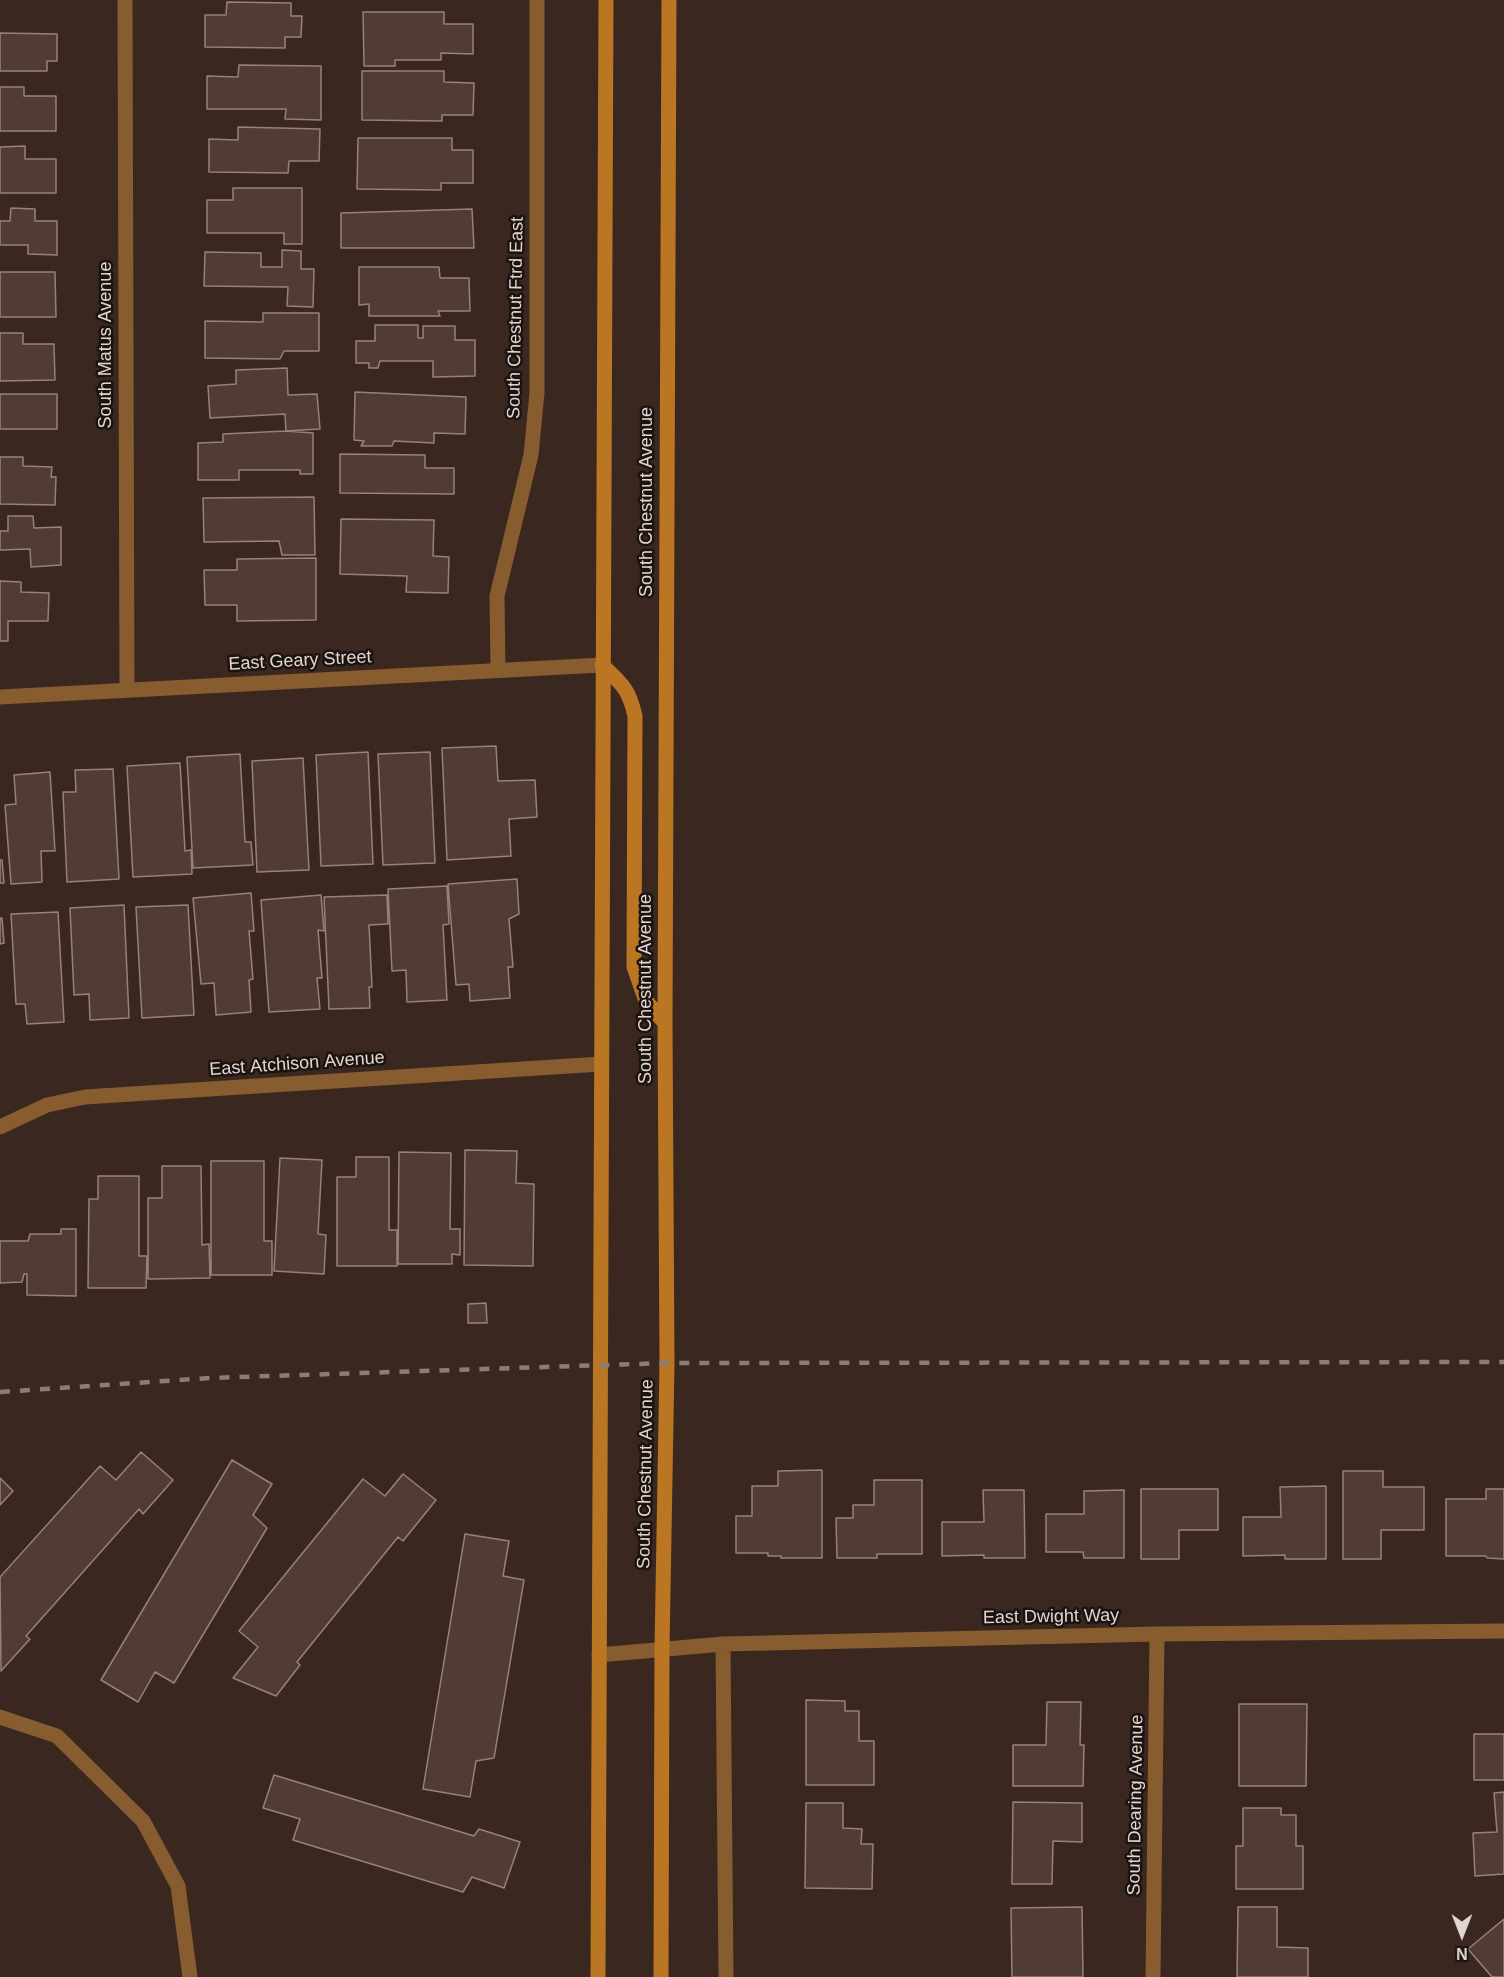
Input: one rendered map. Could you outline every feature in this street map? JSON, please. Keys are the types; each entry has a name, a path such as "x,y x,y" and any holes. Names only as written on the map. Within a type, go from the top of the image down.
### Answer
{"main road":[{"path":"598,1977 606,0"},
{"name":"South Chestnut Avenue","path":"661,1977 662,1650 667,1363 665,1023 669,0"},
{"path":"602,665 624,686 631,698 635,716 634,967 646,1001 665,1023"}],"street":[{"name":"South Matus Avenue","path":"125,0 127,690"},
{"name":"South Chestnut Ftrd East","path":"498,669 497,596 531,455 537,393 537,0"},
{"name":"East Geary Street","path":"0,697 602,665"},
{"name":"East Atchison Avenue","path":"0,1127 47,1106 85,1097 601,1064"},
{"name":"East Dwight Way","path":"599,1654 723,1644 1157,1634 1504,1631"},
{"name":"South Dearing Avenue","path":"1153,1977 1157,1634"},
{"path":"723,1644 726,1977"},
{"path":"0,1717 57,1736 143,1821 178,1886 190,1977"}],"building":[{"path":"227,2 291,3 291,16 302,16 301,37 285,37 285,48 205,47 205,15 226,15"},
{"path":"363,12 444,12 444,24 473,24 473,54 441,53 441,60 395,60 395,66 364,66"},
{"path":"0,33 57,34 57,61 47,61 47,71 0,71"},
{"path":"239,65 321,66 321,120 285,119 286,109 207,109 207,76 238,77"},
{"path":"362,71 444,71 444,82 474,83 473,115 442,115 442,121 362,120"},
{"path":"0,87 24,87 24,96 56,96 56,131 0,131"},
{"path":"238,127 320,129 319,161 289,161 288,173 209,172 209,139 238,140"},
{"path":"358,138 452,138 452,150 473,150 473,183 441,183 441,190 357,189"},
{"path":"25,146 25,159 56,159 56,193 0,193 0,147"},
{"path":"233,188 302,188 302,244 284,244 284,233 207,233 207,200 233,200"},
{"path":"11,208 35,209 35,221 57,221 57,255 28,254 28,245 0,245 0,221 10,221"},
{"path":"472,209 474,248 341,248 341,213"},
{"path":"282,250 301,251 301,269 314,269 313,307 287,306 288,287 204,286 205,252 261,253 261,267 282,267"},
{"path":"359,267 439,267 440,278 469,278 470,311 438,311 440,316 369,316 369,304 359,305"},
{"path":"0,272 55,272 56,317 0,317"},
{"path":"263,313 319,313 319,351 284,351 280,359 205,358 205,321 263,322"},
{"path":"375,325 418,325 418,338 423,338 423,326 455,326 455,340 475,340 475,376 433,377 433,361 380,361 378,368 369,368 369,363 356,363 356,341 375,341"},
{"path":"0,333 23,333 23,344 54,344 55,380 0,381"},
{"path":"287,368 288,395 317,394 320,429 286,431 285,414 210,418 208,386 236,384 236,370"},
{"path":"355,392 466,397 465,434 434,433 434,443 394,441 392,446 361,446 364,441 354,440"},
{"path":"0,394 57,394 57,429 0,429"},
{"path":"286,431 313,433 313,474 300,474 300,470 239,470 239,480 198,480 198,443 223,442 223,434"},
{"path":"340,454 425,455 425,468 454,468 454,494 340,493"},
{"path":"0,457 23,457 23,466 52,467 51,477 56,477 55,505 0,504"},
{"path":"314,497 315,555 282,555 279,541 204,542 203,498"},
{"path":"8,516 33,516 34,528 61,527 61,565 31,567 30,549 0,550 0,531 8,531"},
{"path":"341,519 434,520 433,556 449,557 448,593 406,592 407,576 340,574"},
{"path":"316,558 316,620 237,621 237,605 205,605 204,570 237,570 237,559"},
{"path":"0,581 21,582 21,592 49,593 48,621 8,621 8,641 0,641"},
{"path":"496,746 498,781 535,780 537,817 509,819 511,856 447,860 442,748"},
{"path":"368,752 373,864 321,866 316,755"},
{"path":"430,752 435,863 383,865 378,754"},
{"path":"240,754 245,842 251,842 253,865 193,868 187,757"},
{"path":"303,758 309,870 257,872 252,761"},
{"path":"180,763 185,851 191,850 192,874 133,877 127,766"},
{"path":"113,769 119,879 67,882 63,792 76,792 75,770"},
{"path":"50,772 55,851 41,851 42,882 11,884 5,805 16,804 14,775"},
{"path":"0,860 2,860 4,883 0,883"},
{"path":"517,879 519,914 509,919 513,967 508,967 510,998 470,1001 469,984 456,985 448,884"},
{"path":"447,886 449,924 443,925 447,1000 407,1002 406,970 392,971 388,889"},
{"path":"251,893 254,931 249,931 253,979 249,980 251,1012 216,1015 214,983 201,984 193,898"},
{"path":"321,895 324,931 318,930 322,978 317,978 320,1009 269,1012 261,900"},
{"path":"387,895 388,924 369,925 372,987 369,987 370,1008 329,1009 324,897"},
{"path":"124,905 129,1018 90,1020 89,994 74,995 70,908"},
{"path":"188,905 194,1015 142,1018 136,907"},
{"path":"58,912 64,1022 27,1024 25,1004 16,1004 11,914"},
{"path":"0,918 2,918 4,943 0,944"},
{"path":"465,1150 517,1151 516,1183 534,1184 533,1266 464,1265"},
{"path":"399,1152 451,1153 450,1229 460,1229 460,1255 452,1254 452,1264 398,1264"},
{"path":"356,1157 389,1157 389,1230 397,1230 397,1266 337,1266 337,1177 356,1177"},
{"path":"280,1158 322,1160 318,1234 326,1235 324,1274 274,1271"},
{"path":"211,1161 264,1161 264,1241 272,1241 272,1275 211,1275"},
{"path":"162,1166 201,1166 202,1245 209,1244 210,1278 148,1279 148,1198 162,1198"},
{"path":"98,1176 139,1176 139,1256 147,1256 146,1288 88,1288 89,1199 98,1199"},
{"path":"61,1229 76,1229 76,1296 27,1295 27,1274 24,1274 22,1282 0,1283 0,1241 28,1241 30,1234 61,1234"},
{"path":"486,1303 487,1323 468,1323 468,1304"},
{"path":"141,1452 173,1480 143,1514 139,1509 26,1636 30,1639 1,1671 0,1577 100,1466 116,1480"},
{"path":"232,1460 272,1484 253,1515 267,1528 174,1683 155,1672 138,1702 101,1680"},
{"path":"822,1470 822,1558 781,1558 781,1556 768,1556 768,1553 736,1553 736,1516 752,1516 752,1486 778,1486 778,1471"},
{"path":"1343,1471 1383,1471 1383,1487 1424,1487 1424,1530 1381,1530 1381,1559 1343,1559"},
{"path":"403,1474 436,1500 403,1541 398,1537 297,1662 300,1665 276,1696 233,1678 258,1647 239,1631 363,1479 385,1496"},
{"path":"0,1478 13,1491 0,1505"},
{"path":"874,1480 922,1480 922,1554 877,1554 877,1558 837,1558 836,1518 853,1518 853,1505 874,1505"},
{"path":"1326,1486 1326,1559 1285,1559 1285,1555 1243,1556 1243,1517 1281,1517 1280,1487"},
{"path":"1141,1489 1218,1489 1218,1530 1179,1530 1179,1559 1141,1559"},
{"path":"1486,1489 1504,1489 1504,1559 1487,1558 1486,1556 1446,1556 1446,1499 1486,1499"},
{"path":"983,1490 1024,1490 1025,1558 984,1558 984,1555 942,1556 942,1522 984,1522"},
{"path":"1124,1490 1124,1558 1084,1558 1083,1552 1046,1552 1046,1514 1084,1514 1084,1491"},
{"path":"465,1534 509,1541 503,1576 524,1580 494,1758 476,1761 470,1797 423,1789"},
{"path":"806,1700 845,1701 845,1711 859,1711 859,1741 874,1741 874,1785 806,1785"},
{"path":"1047,1702 1081,1702 1080,1745 1084,1745 1083,1786 1013,1786 1013,1745 1046,1745"},
{"path":"1239,1704 1307,1704 1306,1786 1239,1786"},
{"path":"1474,1734 1504,1734 1504,1780 1474,1780"},
{"path":"274,1775 474,1836 479,1829 520,1842 504,1888 472,1877 463,1892 293,1840 300,1819 263,1808"},
{"path":"1504,1792 1504,1874 1475,1876 1473,1833 1497,1832 1494,1793"},
{"path":"1013,1802 1082,1803 1082,1842 1053,1841 1052,1884 1012,1884"},
{"path":"806,1803 843,1803 843,1828 862,1829 861,1844 873,1844 872,1889 805,1888"},
{"path":"1243,1808 1281,1808 1281,1815 1296,1815 1296,1846 1303,1846 1303,1889 1236,1889 1236,1846 1243,1846"},
{"path":"1082,1907 1083,1977 1012,1977 1011,1908"},
{"path":"1238,1907 1277,1907 1277,1947 1308,1948 1308,1977 1237,1977"},
{"path":"1504,1919 1504,1977 1492,1977 1468,1949"}],"railway":[{"path":"0,1392 209,1378 667,1363 1504,1362"}]}
